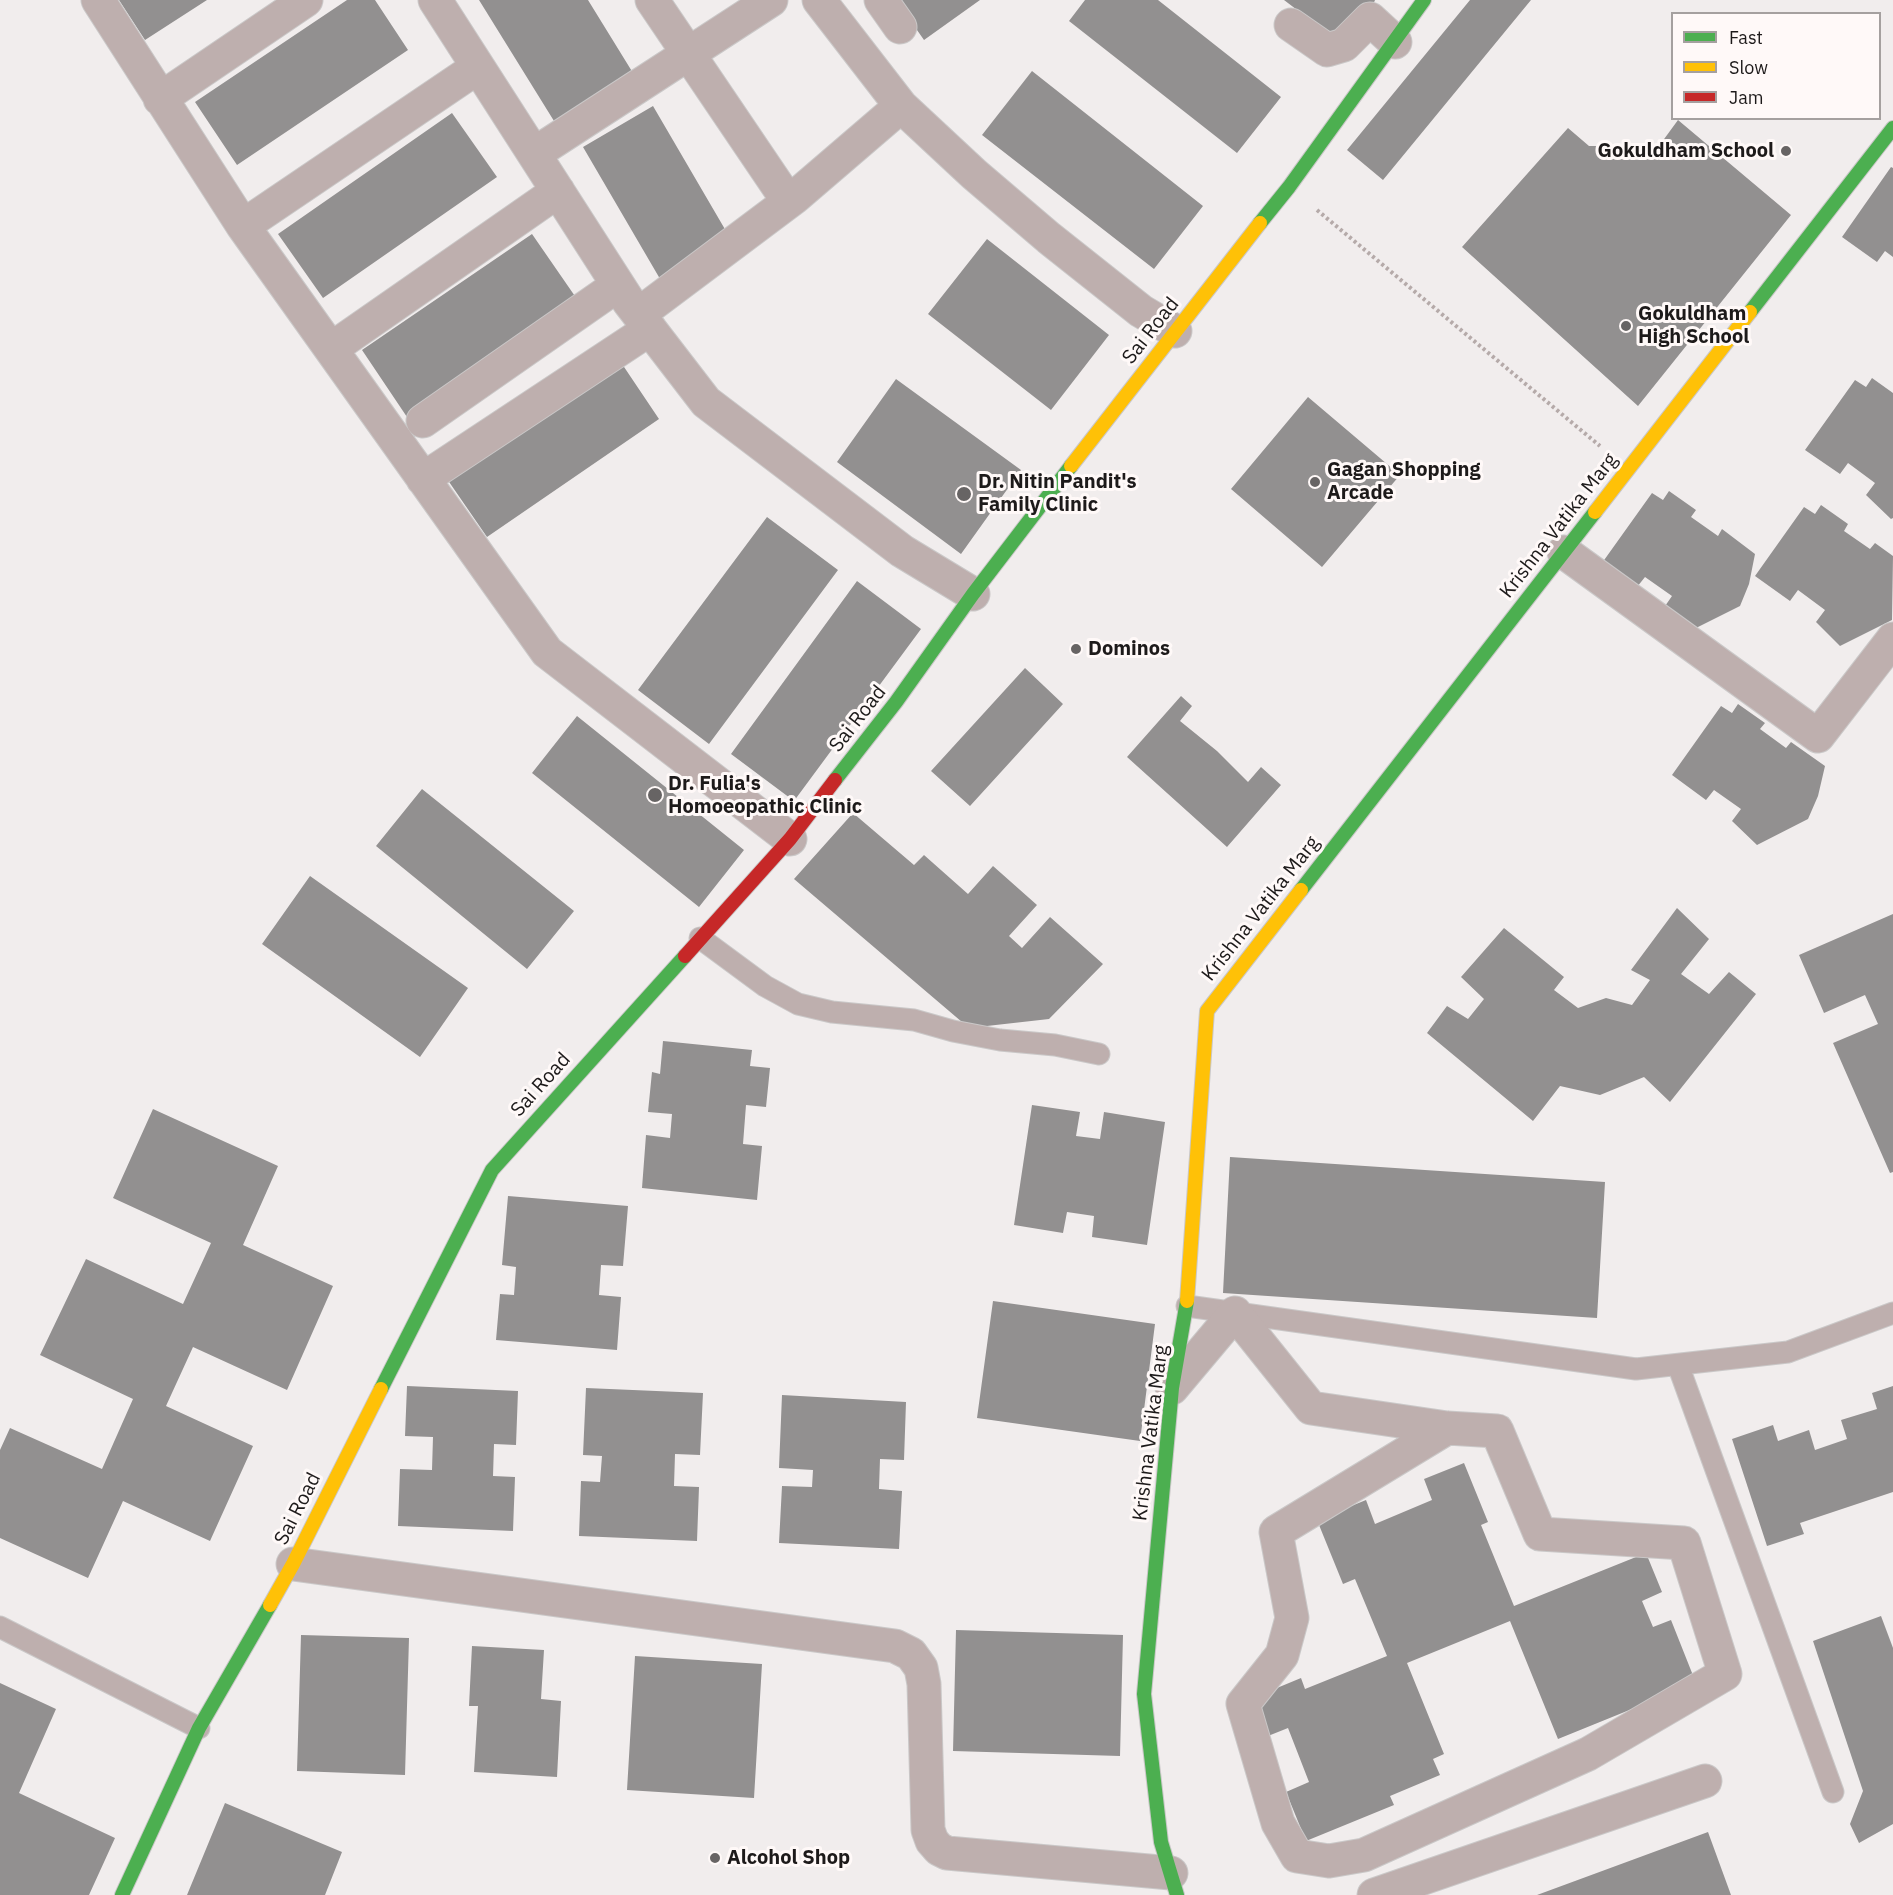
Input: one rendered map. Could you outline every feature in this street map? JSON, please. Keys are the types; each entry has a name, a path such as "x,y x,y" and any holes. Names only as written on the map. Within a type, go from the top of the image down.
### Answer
{"street":[{"path":"98,0 243,226 547,652 790,838"},
{"path":"160,99 306,0"},
{"path":"435,0 618,285 706,402 902,551 973,594"},
{"path":"652,0 788,201"},
{"path":"534,154 771,0"},
{"path":"819,0 901,106 974,174 1049,238 1142,311 1175,331"},
{"path":"881,0 900,27"},
{"name":"Sai Road","path":"122,1895 198,1728 293,1564 492,1170 790,838 896,702 973,594 1289,187 1424,0"},
{"path":"1291,25 1327,50 1344,45 1376,10 1395,42"},
{"path":"243,226 478,67"},
{"path":"423,479 644,321 901,106"},
{"name":"Krishna Vatika Marg","path":"1174,1884 1161,1842 1144,1694 1172,1388 1187,1306 1207,1011 1893,128"},
{"path":"331,349 558,191"},
{"path":"423,421 618,285"},
{"path":"1564,552 1818,736 1893,639"},
{"path":"1172,1388 1235,1313 1311,1408 1447,1428 1497,1431 1540,1534 1684,1543 1725,1674 1588,1754 1364,1856 1329,1861 1296,1856 1278,1823 1243,1704 1282,1655 1292,1618 1276,1532 1447,1428"},
{"path":"293,1564 895,1646 911,1654 921,1668 924,1684 928,1830 932,1841 939,1849 947,1853 1174,1884"},
{"path":"1374,1895 1705,1781"}],"lane":[{"path":"700,938 765,986 798,1004 832,1012 914,1020 953,1031 1000,1040 1055,1045 1099,1054"},
{"path":"1187,1306 1636,1369 1788,1352 1893,1313"},
{"path":"1678,1365 1833,1792"},
{"path":"0,1627 198,1728"}],"path":[{"path":"1289,187 1628,469"}],"building":[{"path":"119,0 207,0 145,40"},
{"path":"347,0 375,0 408,50 237,165 195,102"},
{"path":"479,0 588,0 633,73 554,121"},
{"path":"896,0 980,0 924,40"},
{"path":"1085,0 1158,0 1281,97 1237,153 1069,21"},
{"path":"1284,0 1375,0 1372,7 1334,38"},
{"path":"1470,0 1531,0 1383,180 1347,150"},
{"path":"1032,71 1203,206 1154,269 982,135"},
{"path":"653,106 733,243 663,284 583,147"},
{"path":"452,113 497,177 323,298 278,234"},
{"name":"Gokuldham High School","path":"1678,120 1791,215 1638,406 1462,247 1568,128 1589,146 1659,146"},
{"path":"1891,167 1893,168 1893,257 1885,251 1877,262 1842,237"},
{"path":"532,234 579,302 409,420 362,350"},
{"path":"987,239 1109,335 1051,410 928,314"},
{"path":"618,358 659,419 487,537 445,476"},
{"path":"1872,378 1893,393 1893,518 1891,519 1866,495 1875,483 1848,463 1840,474 1805,450 1855,380 1866,387"},
{"path":"896,379 1021,470 961,554 837,462"},
{"name":"Gagan Shopping Arcade","path":"1308,397 1400,475 1322,567 1231,489"},
{"path":"1669,491 1696,510 1691,517 1718,536 1722,529 1755,554 1749,584 1740,606 1688,632 1663,609 1672,596 1645,577 1637,587 1602,563 1652,493 1663,500"},
{"path":"1821,505 1848,524 1844,531 1870,549 1875,543 1893,556 1892,620 1840,646 1816,622 1825,610 1798,590 1790,601 1755,576 1804,507 1815,514"},
{"path":"767,517 838,570 709,744 638,690"},
{"path":"857,581 921,629 794,801 731,754"},
{"path":"1025,668 1063,704 970,806 931,771"},
{"path":"1181,696 1192,706 1180,721 1217,751 1248,782 1261,767 1281,785 1227,847 1127,757"},
{"path":"1738,704 1765,723 1760,729 1786,748 1791,742 1825,766 1818,796 1808,819 1757,845 1732,821 1741,809 1714,790 1706,800 1672,775 1721,706 1732,713"},
{"path":"577,716 744,850 699,907 532,773"},
{"path":"422,789 574,911 527,969 376,846"},
{"path":"853,813 914,865 924,855 968,894 993,866 1037,905 1009,936 1022,948 1050,917 1103,964 1049,1019 969,1028 794,879"},
{"path":"310,876 468,988 420,1057 262,944"},
{"path":"1677,908 1709,939 1681,974 1709,994 1729,972 1756,994 1670,1102 1644,1077 1600,1095 1560,1086 1533,1121 1427,1033 1447,1006 1468,1019 1484,999 1461,977 1504,928 1564,977 1554,990 1578,1008 1606,998 1632,1005 1650,980 1631,970"},
{"path":"1893,914 1893,1172 1890,1173 1833,1043 1878,1024 1865,995 1824,1013 1799,955"},
{"path":"663,1041 752,1050 750,1066 770,1068 766,1107 746,1105 743,1144 762,1146 757,1200 642,1188 646,1135 670,1138 672,1114 648,1112 652,1072 660,1074"},
{"path":"1032,1105 1080,1112 1076,1136 1100,1139 1104,1112 1165,1122 1147,1245 1092,1237 1094,1216 1067,1212 1063,1233 1014,1225"},
{"path":"153,1109 278,1166 243,1245 333,1286 287,1390 193,1347 166,1406 253,1446 210,1541 123,1501 88,1578 0,1538 0,1450 10,1428 102,1469 133,1399 40,1355 86,1259 183,1304 211,1243 113,1198"},
{"path":"1230,1157 1605,1182 1597,1318 1223,1293"},
{"path":"508,1196 628,1206 623,1266 601,1265 599,1295 621,1297 617,1350 496,1340 500,1294 514,1295 516,1267 502,1265"},
{"path":"993,1301 1155,1324 1140,1441 977,1418"},
{"path":"407,1386 518,1391 516,1445 494,1444 493,1476 515,1477 513,1531 398,1526 400,1469 432,1470 433,1437 405,1436"},
{"path":"1893,1386 1893,1492 1800,1523 1804,1534 1767,1546 1732,1439 1773,1425 1778,1441 1809,1430 1815,1450 1847,1439 1841,1420 1877,1409 1872,1393"},
{"path":"586,1388 703,1393 700,1455 675,1454 674,1486 699,1487 697,1541 579,1536 581,1481 600,1482 602,1456 583,1455"},
{"path":"782,1395 906,1402 904,1460 880,1459 879,1489 902,1491 899,1549 779,1543 782,1486 812,1487 813,1470 779,1468"},
{"path":"1464,1463 1488,1522 1481,1525 1514,1606 1646,1553 1662,1592 1642,1601 1653,1627 1671,1620 1696,1683 1558,1739 1510,1621 1407,1663 1444,1754 1433,1759 1440,1775 1390,1796 1394,1805 1306,1841 1286,1792 1309,1782 1288,1728 1263,1738 1248,1700 1301,1678 1305,1689 1387,1656 1355,1579 1343,1584 1317,1520 1366,1500 1375,1524 1432,1500 1424,1479"},
{"path":"1881,1616 1893,1648 1893,1824 1859,1843 1850,1824 1863,1791 1813,1641"},
{"path":"956,1630 1123,1635 1120,1756 953,1751"},
{"path":"301,1635 409,1638 405,1775 297,1771"},
{"path":"472,1646 544,1650 541,1699 561,1701 557,1777 474,1772 478,1706 469,1706"},
{"path":"635,1656 762,1664 754,1798 627,1790"},
{"path":"0,1683 56,1709 19,1793 115,1838 89,1895 0,1895"},
{"path":"225,1803 342,1852 325,1895 187,1895"},
{"path":"1708,1832 1731,1895 1537,1895"}],"traffic: fast":[{"path":"1260,223 1289,187 1424,0"},
{"path":"1750,312 1893,128"},
{"path":"835,780 896,702 973,594 1071,466"},
{"path":"1301,890 1595,512"},
{"path":"381,1389 492,1170 685,956"},
{"path":"1177,1895 1161,1842 1144,1694 1172,1388 1187,1301"},
{"path":"122,1895 199,1728 270,1605"}],"traffic: slow":[{"path":"1071,466 1260,223"},
{"path":"1595,512 1750,312"},
{"path":"1187,1301 1207,1011 1301,890"},
{"path":"270,1605 381,1389"}],"traffic: jam":[{"path":"685,956 790,839 835,780"}],"place":[{"name":"Gokuldham School","path":"1786,151"},
{"name":"Gokuldham High School","path":"1626,326"},
{"name":"Gagan Shopping Arcade","path":"1315,482"},
{"name":"Dr. Nitin Pandit's Family Clinic","path":"964,494"},
{"name":"Dominos","path":"1076,649"},
{"name":"Dr. Fulia's Homoeopathic Clinic","path":"655,795"},
{"name":"Alcohol Shop","path":"715,1858"}]}
